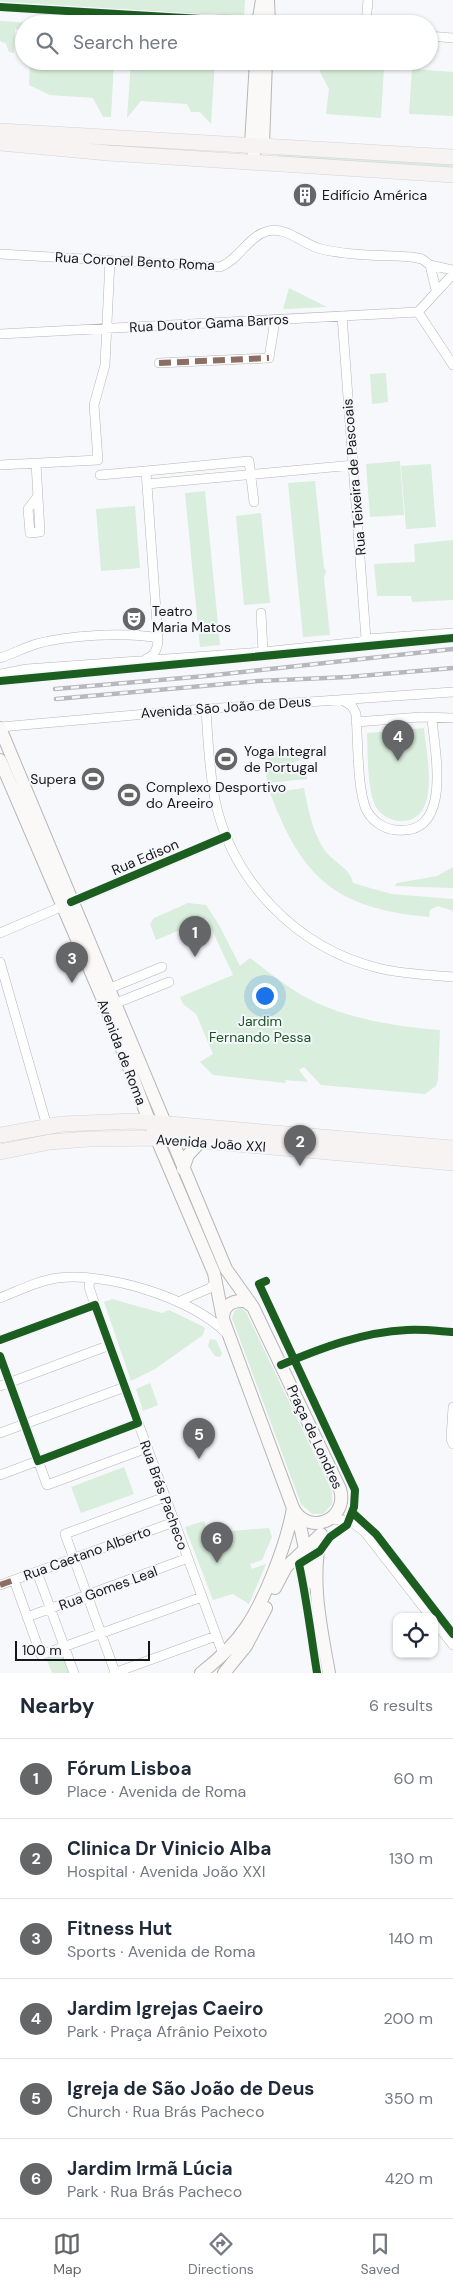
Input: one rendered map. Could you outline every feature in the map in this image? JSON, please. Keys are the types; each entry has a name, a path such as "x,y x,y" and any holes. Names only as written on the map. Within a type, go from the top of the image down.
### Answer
{"main road":[{"path":"262,0 263,15"},
{"path":"265,15 268,0"},
{"path":"256,70 257,145"},
{"path":"256,162 265,70"},
{"path":"0,122 68,126 88,135"},
{"path":"0,131 453,157"},
{"path":"0,143 108,153 453,175"},
{"path":"0,153 91,157 108,153"},
{"name":"Avenida de Roma","path":"0,728 66,904 108,989 110,1006"},
{"name":"Avenida de Roma","path":"0,760 66,904 164,1139 214,1274 223,1320"},
{"name":"Avenida João XXI","path":"0,1136 47,1126 98,1121 157,1123 453,1148"},
{"path":"47,1126 50,1142"},
{"name":"Avenida João XXI","path":"0,1152 50,1142 116,1138 164,1139 453,1163"},
{"name":"Avenida de Roma","path":"164,1139 183,1168 226,1269 254,1307"},
{"path":"183,1168 188,1155 201,1141"},
{"path":"254,1307 245,1301 233,1302 224,1310 223,1320 300,1530 318,1602"},
{"name":"Praça de Londres","path":"254,1307 340,1489 341,1505 320,1535"},
{"path":"292,1508 298,1517 307,1522 317,1524 329,1520"},
{"path":"201,1673 223,1654 244,1631 255,1612 287,1538 292,1508"},
{"path":"224,1673 252,1638 281,1574 320,1535"},
{"path":"320,1535 316,1560 318,1602 329,1673"}],"street":[{"path":"367,15 368,0"},
{"path":"0,7 132,15"},
{"path":"438,37 453,38"},
{"name":"Rua Coronel Bento Roma","path":"0,254 220,267 232,262 258,235 270,230 279,230 319,249 412,257 422,259 430,265 453,270"},
{"path":"0,465 98,460 94,405 105,365 105,328 110,260"},
{"path":"430,265 436,290"},
{"path":"453,274 436,290 418,312 453,365"},
{"name":"Rua Doutor Gama Barros","path":"0,334 418,312"},
{"name":"Rua Teixeira de Pascoais","path":"342,316 366,639"},
{"path":"159,363 269,358 276,320"},
{"path":"100,475 249,460 254,502"},
{"path":"36,463 38,496"},
{"path":"147,484 354,465"},
{"path":"146,471 158,642 162,654 174,658"},
{"path":"261,613 263,652"},
{"path":"0,674 27,669 263,652 360,642 366,639 453,633"},
{"path":"0,658 34,645 60,640 124,635 158,642"},
{"path":"144,660 153,654 158,642"},
{"name":"Avenida São João de Deus","path":"0,728 206,709 453,692"},
{"path":"356,718 360,704 370,698"},
{"path":"339,699 352,706 356,718 365,807 381,825 392,829 404,830 415,827 433,813 437,801 432,719"},
{"path":"206,709 212,784 227,836 241,866 261,894 285,919 313,940 344,956 378,968 453,977"},
{"path":"356,718 453,718"},
{"path":"208,844 227,836"},
{"name":"Rua Edison","path":"103,889 197,849"},
{"path":"0,933 91,894"},
{"path":"0,962 47,1126"},
{"name":"Avenida de Roma","path":"108,989 162,967"},
{"name":"Avenida de Roma","path":"110,1006 168,982"},
{"path":"0,1298 58,1278 90,1279 141,1289 178,1302 209,1318 229,1336"},
{"name":"Rua Brás Pacheco","path":"90,1279 89,1287 95,1305 223,1654"},
{"path":"178,1302 210,1288 215,1283"},
{"path":"0,1340 95,1305"},
{"path":"281,1365 328,1347 393,1331 453,1332"},
{"path":"0,1386 110,1345"},
{"path":"0,1356 47,1485 147,1448"},
{"path":"0,1433 125,1387"},
{"path":"453,1407 450,1441 453,1444"},
{"path":"0,1474 138,1423"},
{"path":"165,1497 65,1534 115,1673 216,1636"},
{"path":"329,1520 350,1521 367,1534 428,1613"},
{"name":"Rua Caetano Alberto","path":"0,1585 174,1522"},
{"name":"Rua Gomes Leal","path":"27,1617 188,1558"},
{"path":"37,1572 74,1673"},
{"path":"14,1580 41,1655 202,1597"},
{"path":"438,1626 453,1645"}],"green space":[{"path":"0,0 245,0 244,15 203,15 0,5"},
{"path":"0,21 15,22 14,53 9,52 6,44 0,41"},
{"path":"30,70 114,70 111,117 103,117 93,98 50,95 29,85"},
{"path":"130,70 214,70 211,124 200,112 191,112 187,104 141,101 127,118"},
{"path":"320,70 384,70 381,118 326,114 329,89"},
{"path":"412,70 453,72 453,116 409,114"},
{"path":"278,152 453,163 453,169 278,158"},
{"path":"289,288 327,307 283,309"},
{"path":"386,373 388,402 372,404 370,374"},
{"path":"400,461 404,515 370,517 366,464"},
{"path":"431,464 436,527 406,529 401,466"},
{"path":"315,481 324,568 326,571 324,578 330,635 303,637 288,483"},
{"path":"205,491 220,645 200,647 185,493"},
{"path":"135,506 140,568 101,571 96,509"},
{"path":"261,513 270,603 244,605 236,516"},
{"path":"453,540 453,600 412,602 411,596 377,596 374,564 415,562 414,544"},
{"path":"424,728 429,769 427,799 422,811 413,819 399,821 392,819 379,811 372,798 368,770 367,733"},
{"path":"298,749 300,760 292,763 266,764 269,752"},
{"path":"306,767 307,779 267,783 266,770"},
{"path":"304,788 311,819 319,841 327,853 345,869 353,883 391,894 453,899 453,911 438,906 430,910 429,917 397,913 370,906 347,897 327,884 310,868 296,848 282,823 270,793"},
{"path":"453,867 453,888 395,886 397,883 437,876"},
{"name":"Jardim Fernando Pessa","path":"188,903 206,905 219,925 240,966 250,958 299,994 346,1014 393,1025 440,1030 438,1080 436,1086 425,1094 321,1085 304,1067 299,1070 308,1082 285,1080 286,1083 213,1075 200,1062 213,1054 196,1014 183,1004 180,997 233,975 207,919 156,940 150,924 154,918"},
{"path":"112,1299 162,1313 169,1310 205,1328 203,1335 155,1369 131,1381 104,1302"},
{"path":"242,1308 246,1312 332,1491 332,1504 323,1514 312,1514 301,1504 232,1318 235,1310"},
{"path":"210,1339 216,1340 222,1353 220,1357 215,1356 208,1346"},
{"path":"150,1383 158,1405 143,1411 136,1389"},
{"path":"124,1467 134,1494 81,1513 71,1487"},
{"path":"204,1521 208,1533 269,1528 272,1537 262,1560 250,1564 252,1569 266,1564 249,1604 233,1594 213,1600 185,1527"},
{"path":"62,1652 70,1673 52,1673 46,1658"}],"railway":[{"path":"55,689 206,676 453,649"},
{"path":"56,699 258,681 348,677 453,668"}],"marked path":[{"path":"159,363 269,358"},
{"path":"0,1585 14,1580"}],"cycle path":[{"path":"0,7 134,15"},
{"path":"0,681 453,638"},
{"path":"71,902 227,836"},
{"path":"266,1281 259,1284 355,1490 354,1507 347,1525 330,1537 320,1551 299,1564 317,1673"},
{"path":"0,1340 95,1305 138,1423 38,1461 0,1356"},
{"path":"281,1365 358,1337 391,1331 430,1330 453,1332"},
{"path":"353,1513 376,1534 453,1634"}],"place":[{"name":"Edifício América","path":"305,195"},
{"name":"Teatro Maria Matos","path":"134,619"},
{"name":"Yoga Integral de Portugal","path":"226,759"},
{"name":"Jardim Igrejas Caeiro","path":"398,761"},
{"name":"Supera","path":"93,779"},
{"name":"Complexo Desportivo do Areeiro","path":"129,795"},
{"name":"Fórum Lisboa","path":"195,957"},
{"name":"Fitness Hut","path":"72,983"},
{"name":"Clinica Dr Vinicio Alba","path":"300,1166"},
{"name":"Igreja de São João de Deus","path":"199,1459"},
{"name":"Jardim Irmã Lúcia","path":"217,1563"}]}
